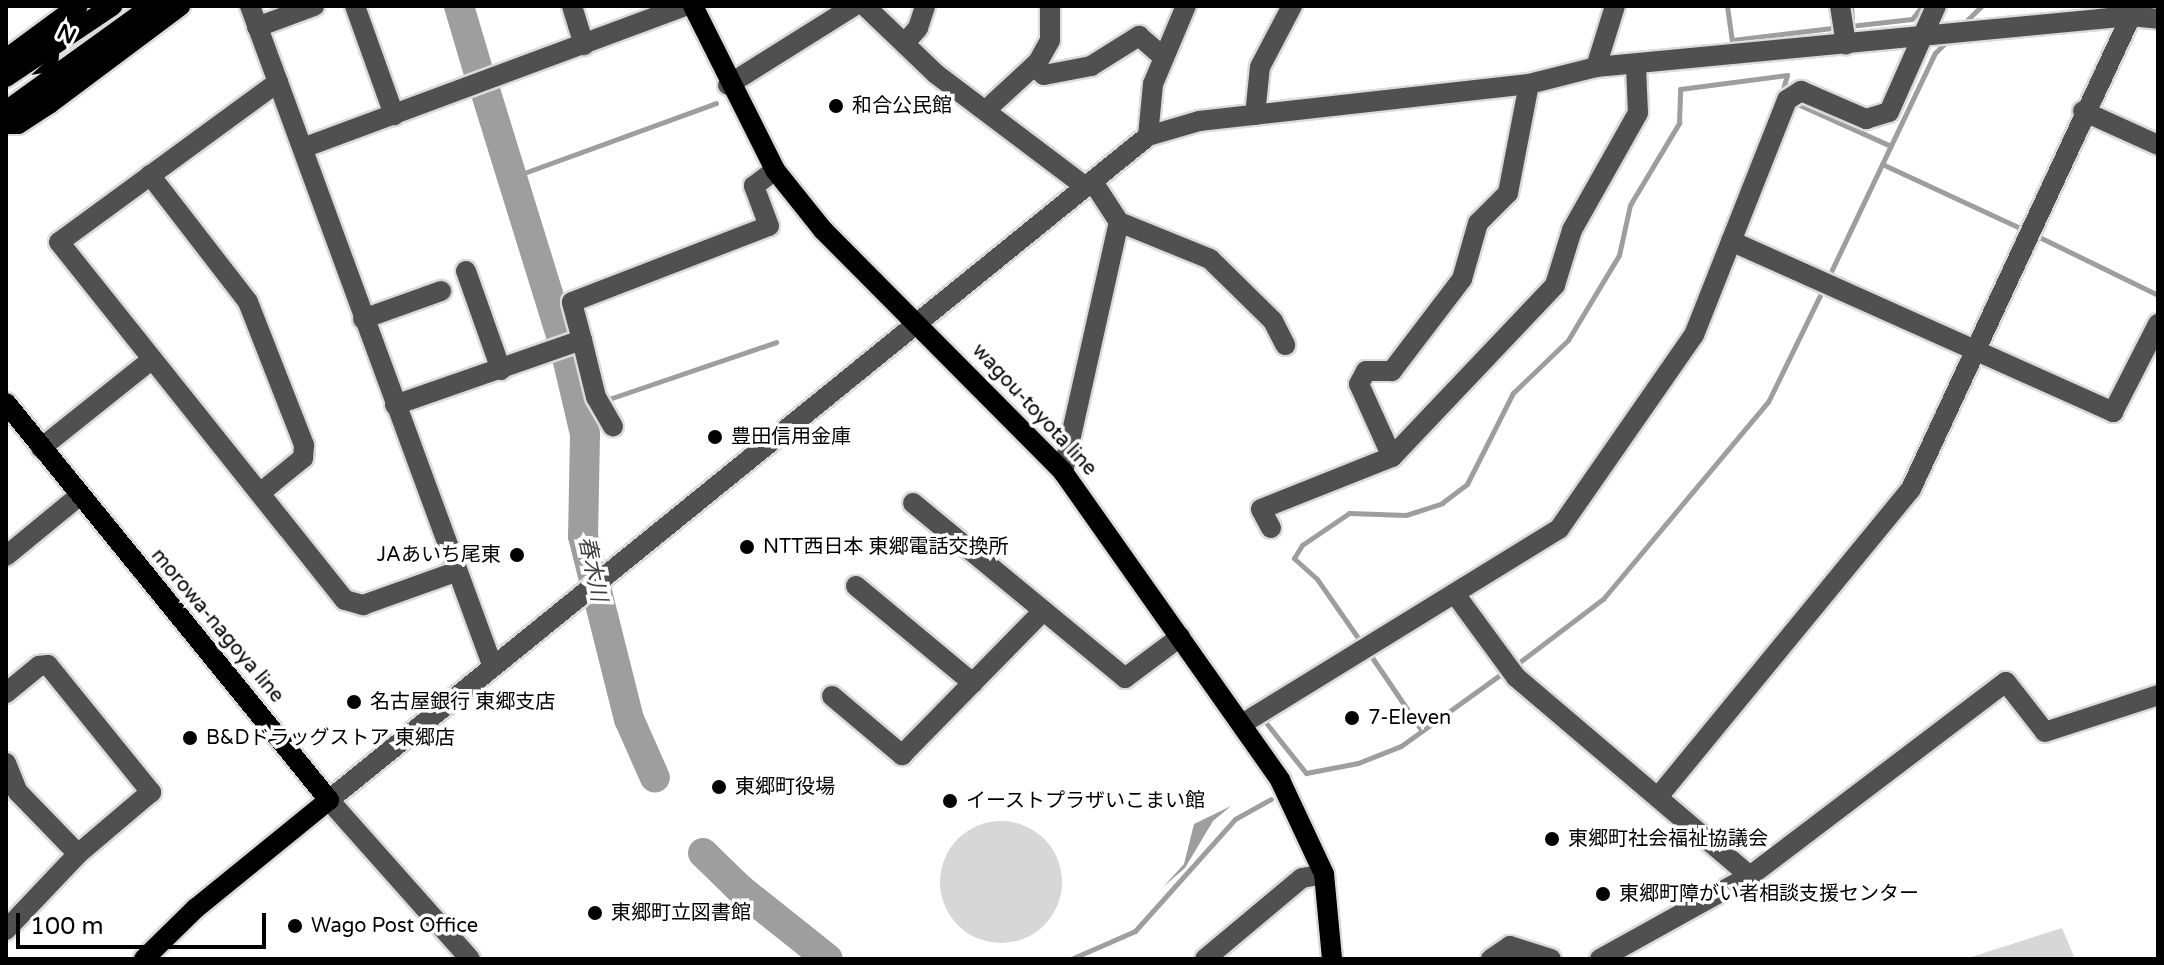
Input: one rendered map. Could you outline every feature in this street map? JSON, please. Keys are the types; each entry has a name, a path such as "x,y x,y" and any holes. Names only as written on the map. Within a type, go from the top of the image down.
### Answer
{"main road":[{"path":"11,68 78,6"},
{"path":"11,68 112,6"},
{"path":"6,111 41,89 152,6"},
{"path":"6,124 18,124 49,104 180,6"},
{"name":"wagou-toyota line","path":"693,6 728,85 775,170 823,230 919,322 1063,472 1242,724 1304,822 1324,874 1332,959"},
{"name":"morowa-nagoya line","path":"6,403 329,800"},
{"path":"144,959 207,898 329,800"}],"street":[{"path":"250,6 455,572 493,667"},
{"path":"257,27 314,6"},
{"path":"355,6 394,115"},
{"path":"572,6 584,45"},
{"path":"303,148 685,6"},
{"path":"728,85 854,6"},
{"path":"865,6 986,110 1089,184 1119,222 1210,259 1273,321 1285,345"},
{"path":"905,43 918,28 925,6"},
{"path":"986,110 1034,66 1050,40 1050,6"},
{"path":"1148,136 1147,104 1186,6"},
{"path":"1255,115 1260,67 1292,6"},
{"path":"1596,67 1615,6"},
{"path":"1840,6 1846,45"},
{"path":"1242,724 1559,529 1694,335 1787,100 1801,91 1866,119 1889,112 1919,35 1936,6"},
{"path":"1658,797 1911,489 1979,349 2083,111 2131,16"},
{"path":"463,957 329,800 1148,136 1199,121 1529,84 1596,67 1636,67 1919,35 2131,16 2158,19"},
{"path":"1034,66 1044,75 1091,66 1139,36 1164,58"},
{"path":"1271,528 1261,509 1392,457 1555,285 1572,230 1638,113 1636,67"},
{"path":"278,82 59,242 150,361 354,606 455,572"},
{"path":"1392,457 1359,384 1366,371 1392,371 1462,279 1478,223 1508,193 1529,84"},
{"path":"2083,111 2158,145"},
{"path":"613,426 596,397 572,302 769,226 754,186 775,170"},
{"path":"150,175 248,302 304,445 303,458 260,493"},
{"path":"1063,472 1119,222"},
{"path":"1731,241 1979,349 2113,412 2158,324"},
{"path":"466,271 501,370"},
{"path":"363,319 441,291"},
{"path":"395,405 582,340"},
{"path":"41,448 150,361"},
{"path":"6,556 79,496"},
{"path":"913,503 1125,678 1180,637"},
{"path":"856,586 973,683"},
{"path":"1455,594 1516,677 1750,876"},
{"path":"832,696 902,755 1043,611"},
{"path":"6,693 39,666 48,665 148,786 147,799 78,854 6,930"},
{"path":"1600,959 1750,876 2006,682 2045,732 2158,695"},
{"path":"10,767 18,792 34,804 78,854"},
{"path":"1205,959 1302,878 1324,874"},
{"path":"1491,959 1510,946 1551,959"}],"shaded area":[{"path":"1231,806 1213,821 1185,868 1163,887 1184,864 1194,824"},
{"path":"1001,821 1024,826 1044,839 1057,859 1062,882 1057,905 1044,925 1024,938 1001,943 978,938 958,925 945,905 940,882 945,859 958,839 978,826"},
{"path":"2062,928 2075,959 1965,959"}],"waterway":[{"name":"春木川","path":"459,6 480,77"},
{"path":"1727,6 1732,40 1840,27"},
{"path":"1851,6 1852,21"},
{"path":"1850,26 1912,19 1922,6"},
{"path":"1962,25 1982,6"},
{"path":"1828,278 1935,53 1947,41"},
{"path":"1363,645 1317,579 1294,558 1302,545 1349,513 1406,515 1442,503 1467,484 1513,393 1568,340 1619,255 1630,205 1679,123 1680,89 1787,75 1781,96"},
{"name":"春木川","path":"485,90 562,338"},
{"path":"1793,102 1891,146"},
{"path":"513,177 716,103"},
{"path":"1882,164 2024,230"},
{"path":"2033,234 2158,295"},
{"path":"1513,667 1603,599 1768,402 1824,287"},
{"path":"603,401 776,342"},
{"name":"春木川","path":"566,353 585,434 583,536 629,719 655,778"},
{"path":"577,402 593,401"},
{"path":"1369,653 1422,731"},
{"path":"1267,724 1306,773 1358,763 1401,746 1504,672"},
{"path":"1071,959 1135,931 1235,819 1271,799"},
{"name":"春木川","path":"703,853 740,889 828,959"}],"place":[{"name":"和合公民館","path":"836,106"},
{"name":"豊田信用金庫","path":"715,437"},
{"name":"NTT西日本 東郷電話交換所","path":"747,547"},
{"name":"JAあいち尾東","path":"517,555"},
{"name":"名古屋銀行 東郷支店","path":"354,702"},
{"name":"7-Eleven","path":"1352,718"},
{"name":"B&Dドラッグストア 東郷店","path":"190,738"},
{"name":"東郷町役場","path":"719,787"},
{"name":"イーストプラザいこまい館","path":"950,801"},
{"name":"東郷町社会福祉協議会","path":"1552,839"},
{"name":"東郷町障がい者相談支援センター","path":"1603,894"},
{"name":"東郷町立図書館","path":"595,913"},
{"name":"Wago Post Office","path":"295,926"}]}
